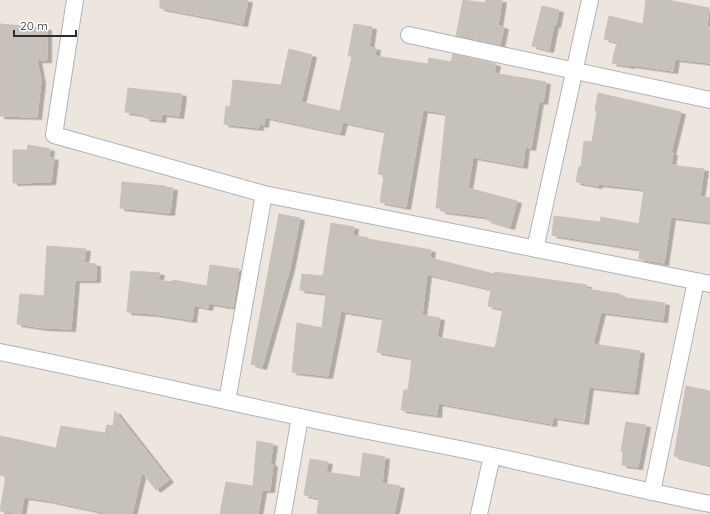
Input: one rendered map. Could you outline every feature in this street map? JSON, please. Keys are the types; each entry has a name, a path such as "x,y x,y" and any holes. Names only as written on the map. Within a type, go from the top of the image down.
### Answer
{"street":[{"path":"75,0 54,135 264,194 703,282 652,492"},
{"path":"535,249 590,0"},
{"path":"409,34 710,100"},
{"path":"227,401 264,194"},
{"path":"0,352 300,417 492,456 710,504"},
{"path":"283,514 300,417"},
{"path":"479,514 492,456"}],"building":[{"path":"160,0 248,0 243,24 160,8"},
{"path":"463,0 485,3 486,0 502,0 498,25 504,27 500,45 456,36"},
{"path":"646,0 668,0 709,8 707,27 710,27 710,63 675,59 673,71 612,63 617,42 604,39 609,16 643,24"},
{"path":"542,6 559,10 556,25 554,25 549,50 532,46"},
{"path":"0,24 47,28 47,60 37,60 41,81 37,117 0,116"},
{"path":"354,24 372,27 369,47 376,48 375,56 428,64 429,58 451,62 453,54 496,64 494,73 546,82 543,102 539,101 531,148 525,147 523,166 473,157 468,188 517,201 510,227 487,220 488,217 441,211 441,208 436,208 446,113 423,110 406,207 380,202 384,175 378,174 385,131 343,122 340,133 265,117 264,125 259,124 259,128 224,124 226,106 230,107 233,80 281,85 289,49 312,55 301,102 340,111 352,56 348,56"},
{"path":"128,88 182,94 179,116 162,114 161,120 145,118 145,115 125,112"},
{"path":"598,93 681,112 671,153 673,153 671,165 704,169 700,196 710,198 710,222 671,217 664,263 639,259 640,249 552,235 554,216 600,222 601,217 639,224 644,189 598,184 598,186 576,182 579,166 581,167 584,141 592,142"},
{"path":"28,145 50,149 49,157 54,158 51,182 13,183 13,150 27,150"},
{"path":"122,182 173,188 170,213 120,208"},
{"path":"279,214 300,218 290,268 262,367 251,364"},
{"path":"331,223 354,227 353,235 431,250 430,258 494,274 495,272 587,285 586,289 620,294 620,297 665,303 663,320 601,312 593,344 640,351 634,392 589,387 584,422 553,417 552,424 438,403 437,415 401,410 404,390 408,390 412,358 377,352 383,318 341,311 328,376 292,372 297,323 322,328 326,293 300,290 302,274 323,276","holes":["427,274 491,289 488,306 503,309 495,348 437,337 440,318 422,315"]},
{"path":"47,246 86,249 84,263 96,264 96,280 75,280 71,329 44,328 17,324 20,294 44,296"},
{"path":"210,265 239,269 233,307 209,303 208,308 194,305 192,320 154,314 127,312 131,271 160,273 158,280 172,282 173,280 207,286"},
{"path":"686,386 710,391 710,465 674,456"},
{"path":"115,411 169,480 156,490 142,472 132,514 112,514 46,500 24,497 21,514 0,511 6,476 0,475 0,436 56,448 61,426 105,433 107,425 113,426"},
{"path":"626,422 646,425 638,467 622,465 623,452 621,451"},
{"path":"257,441 273,444 270,464 273,464 270,490 262,490 258,514 220,514 226,482 253,486"},
{"path":"363,453 385,457 382,483 400,486 394,514 317,514 319,498 304,495 310,459 328,462 326,472 360,477"}]}
